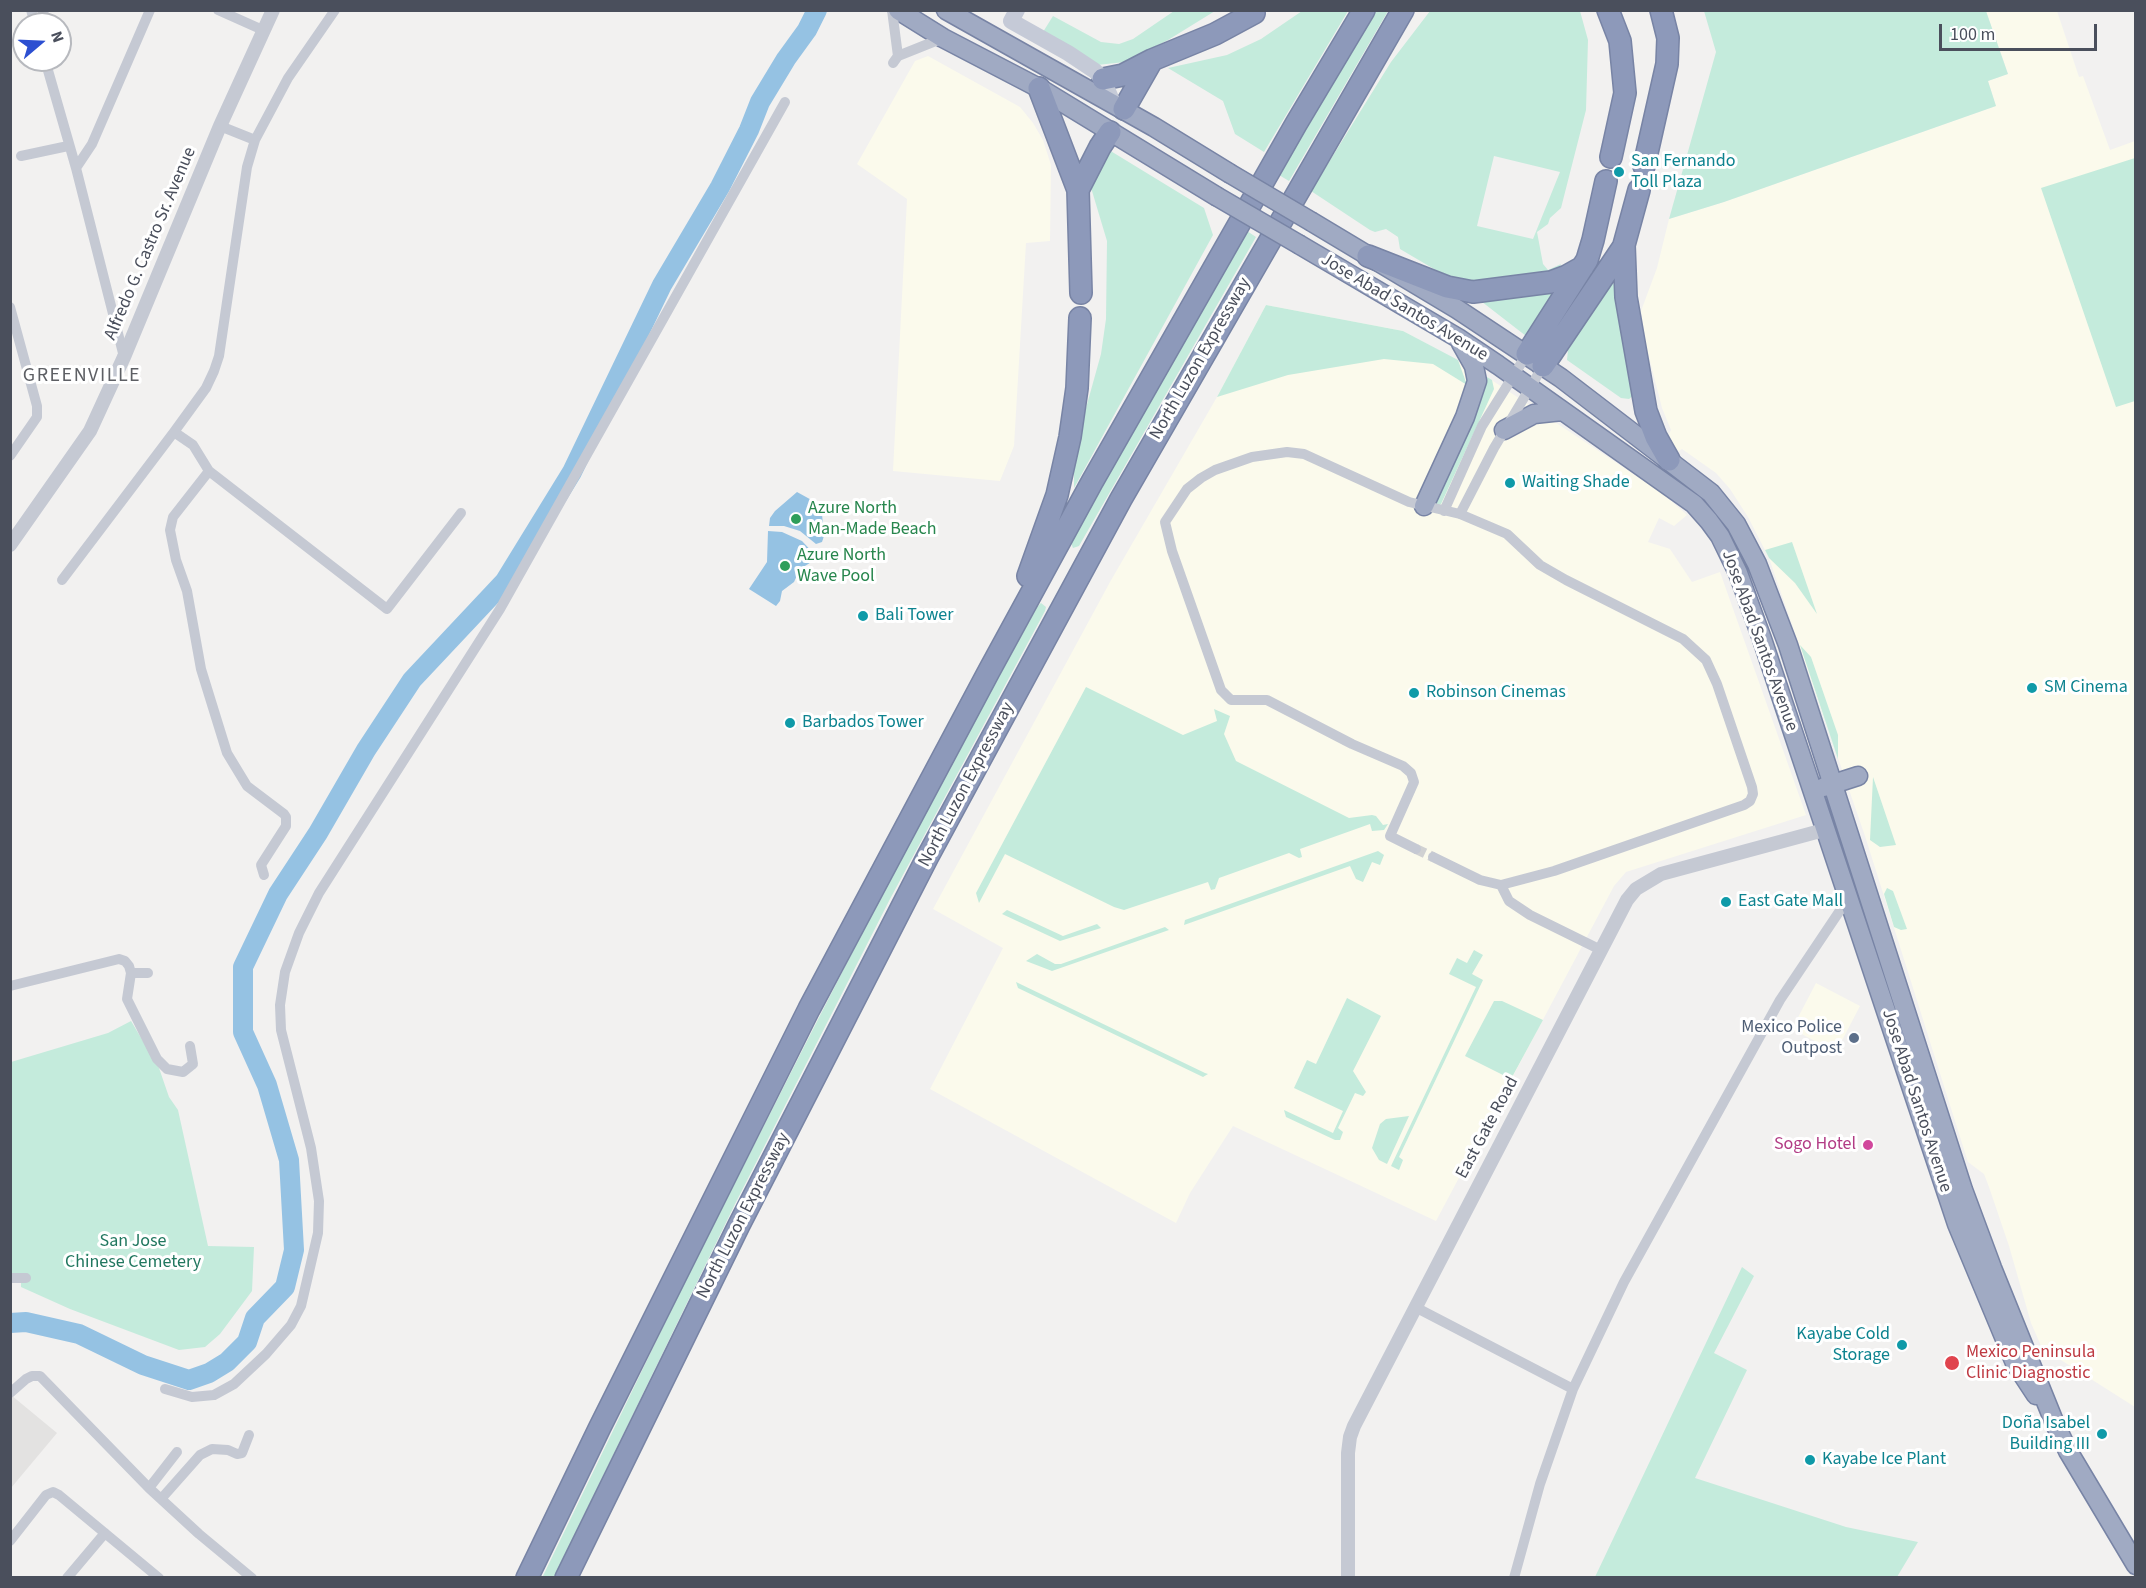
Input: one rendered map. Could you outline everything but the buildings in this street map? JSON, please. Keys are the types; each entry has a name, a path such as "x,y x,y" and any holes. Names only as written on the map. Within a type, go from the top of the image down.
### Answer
{"highway":[{"name":"Jose Abad Santos Avenue","path":"898,10 943,38 1039,88 1215,196 1458,338 1651,472 1694,504 1709,521 1732,558 1762,639 1906,1070 1972,1241 2014,1363 2055,1424 2068,1451 2136,1565"},
{"name":"Jose Abad Santos Avenue","path":"946,10 1118,106 1368,256 1535,360 1669,460 1719,501 1736,524 1748,546 1788,645 1827,786 1924,1064 1963,1190 1972,1241"},
{"name":"North Luzon Expressway","path":"527,1578 605,1416 809,1009 989,670 1121,431 1296,124 1364,10"},
{"name":"North Luzon Expressway","path":"566,1578 739,1225 928,856 1121,499 1403,10"},
{"path":"1350,100 1420,10"},
{"path":"1608,10 1620,41 1625,93 1611,157"},
{"path":"1644,166 1668,55 1661,10"},
{"path":"1056,72 1119,76 1215,34 1254,12"},
{"path":"1078,190 1110,132 1118,106 1152,60"},
{"path":"1039,88 1078,190 1081,293"},
{"path":"1535,360 1583,267 1593,240 1606,181"},
{"path":"1639,190 1624,245 1626,297 1641,388 1650,423 1669,460"},
{"path":"1535,360 1624,245"},
{"path":"1368,256 1447,288 1473,292 1551,282 1583,267"},
{"path":"989,670 1032,567 1057,495 1074,414 1080,318"},
{"path":"1424,506 1465,417 1477,381 1474,366 1458,338"},
{"path":"1504,430 1534,414 1562,411"},
{"path":"1762,639 1785,672 1827,786 1874,970"},
{"path":"1827,786 1858,776"},
{"path":"1906,1070 1924,1064"}],"main road":[{"path":"1014,16 1099,75 1118,106"}],"street":[{"path":"76,168 92,144 150,10"},
{"path":"218,10 265,30"},
{"name":"Alfredo G. Castro Sr. Avenue","path":"10,545 90,431 124,357 220,126 273,10"},
{"path":"62,580 206,388 219,356 247,167 255,140 288,78 335,10"},
{"path":"892,10 896,60 943,38"},
{"path":"48,72 76,168 124,357"},
{"path":"165,1389 192,1397 214,1395 234,1384 266,1354 291,1325 301,1306 318,1233 319,1201 311,1148 281,1030 280,1005 285,972 299,933 319,893 368,814 500,609 785,102"},
{"path":"220,126 255,140"},
{"path":"16,157 68,146"},
{"path":"10,307 37,406 37,417 10,456"},
{"path":"1444,511 1482,426 1513,375 1535,360"},
{"path":"1461,514 1504,430 1530,388 1535,360"},
{"path":"174,432 193,446 208,471 387,609 461,513"},
{"path":"1416,849 1390,836 1414,783 1411,773 1403,766 1352,744 1267,700 1231,700 1221,690 1172,551 1165,522 1187,489 1215,470 1252,457 1287,452 1304,454 1409,502 1461,514 1507,534 1540,565 1683,639 1699,651 1706,660 1717,684 1753,794 1750,801 1554,871 1501,885 1480,880 1433,858"},
{"path":"208,471 173,517 170,530 176,560 187,591 201,669 227,753 247,786 286,817 286,826 261,865 264,875"},
{"name":"East Gate Road","path":"1348,1578 1350,1437 1415,1307 1627,900 1636,889 1661,874 1824,830"},
{"path":"1501,885 1509,901 1530,915 1601,950"},
{"path":"1514,1578 1540,1484 1573,1389 1624,1282 1780,1000 1848,900"},
{"path":"10,986 119,959 125,961 131,973 127,999 152,1050 163,1066 183,1072 193,1064 190,1046"},
{"path":"131,973 148,973"},
{"path":"10,1278 26,1278"},
{"path":"1415,1307 1573,1389"},
{"path":"10,1393 26,1378 40,1376 149,1488 252,1578"},
{"path":"160,1498 200,1455 212,1449 242,1453 249,1435"},
{"path":"149,1488 177,1452"},
{"path":"10,1541 46,1495 53,1492 105,1533 153,1576"},
{"path":"66,1578 105,1533"}],"shaded area":[{"path":"1986,11 2057,11 2079,77 2083,76 2110,150 2135,141 2135,1407 2042,1348 2031,1323 2009,1246 1984,1174 1968,1162 1865,836 1769,558 1748,517 1730,489 1716,473 1682,449 1679,451 1674,447 1646,345 1641,311 1657,268 1669,219 1724,202 1996,106 1988,81 2008,74"},
{"path":"928,56 1020,107 1043,140 1051,165 1050,241 1026,243 1014,446 1000,481 893,471 907,199 857,164 915,61"},
{"path":"1266,305 1403,331 1487,377 1662,493 1687,515 1674,526 1659,518 1648,542 1670,549 1692,582 1720,572 1806,815 1626,872 1614,886 1436,1221 1233,1126 1190,1193 1176,1223 930,1089 1003,948 933,909 1110,582 1217,397"},
{"path":"1816,983 1860,1006 1836,1052 1792,1029"},
{"path":"10,1396 57,1433 11,1488"}],"green space":[{"path":"1174,11 1215,11 1168,40 1125,62 1097,65 1043,32 1053,16 1101,42 1119,44 1133,39"},
{"path":"1302,11 1348,11 1264,152 1235,134 1223,101 1168,68 1227,55 1261,39"},
{"path":"1376,11 1388,11 1289,181 1279,175"},
{"path":"1430,11 1580,11 1588,40 1586,110 1561,208 1550,218 1548,224 1537,232 1543,264 1548,270 1561,264 1556,274 1499,284 1459,280 1439,272 1400,249 1398,237 1386,229 1375,232 1370,230 1311,191 1391,62","holes":["1494,156 1560,172 1533,239 1477,226"]},
{"path":"1704,11 1986,11 2008,74 1988,81 1996,106 1724,202 1669,219 1716,52"},
{"path":"1109,150 1204,208 1213,235 1074,488 1074,463 1081,426 1101,354 1106,319 1107,241 1089,181"},
{"path":"2135,158 2135,401 2116,407 2041,188"},
{"path":"1247,231 1256,237 1079,546 1073,548 1071,543"},
{"path":"1609,282 1617,288 1635,394 1629,399 1621,398 1567,360 1568,350"},
{"path":"1561,287 1526,336 1477,298"},
{"path":"1266,305 1403,331 1458,360 1467,385 1433,364 1384,359 1288,375 1217,397"},
{"path":"1484,377 1492,380 1494,389 1441,504 1436,506 1435,500"},
{"path":"1792,542 1817,614 1795,583 1769,558 1765,550"},
{"path":"1041,603 1046,607 1045,611 890,899 735,1204 554,1577 542,1578 691,1269 881,896 988,696"},
{"path":"1800,645 1811,657 1838,735 1838,759"},
{"path":"1086,687 1183,735 1217,721 1214,709 1230,716 1224,734 1236,761 1349,818 1372,815 1376,816 1383,825 1388,824 1384,830 1372,831 1370,824 1300,849 1302,857 1299,858 1289,853 1219,878 1215,889 1211,890 1208,882 1124,910 1005,854 979,903 976,893"},
{"path":"1873,777 1896,845 1880,847 1870,840"},
{"path":"1378,851 1384,855 1380,865 1372,862 1363,882 1356,879 1350,866 1184,925 1185,920"},
{"path":"1887,888 1893,891 1907,929 1901,930 1894,927 1884,894"},
{"path":"1007,910 1063,936 1097,924 1101,928 1060,941 1002,914"},
{"path":"1165,927 1169,930 1052,971 1026,961 1037,954 1055,964 1061,964"},
{"path":"1474,950 1483,955 1472,974 1483,980 1399,1157 1403,1160 1399,1170 1391,1166 1476,987 1449,974 1457,958 1467,963"},
{"path":"1016,982 1208,1074 1203,1077 1018,988"},
{"path":"1347,998 1381,1016 1353,1071 1366,1092 1363,1096 1355,1093 1338,1128 1343,1132 1340,1140 1335,1140 1286,1117 1284,1110 1333,1133 1343,1111 1294,1088 1307,1060 1316,1064"},
{"path":"1494,1001 1502,1001 1543,1020 1511,1079 1465,1056"},
{"name":"San Jose Chinese Cemetery","path":"131,1021 159,1068 169,1097 178,1110 208,1246 254,1247 252,1291 220,1334 205,1347 179,1350 70,1309 21,1287 21,1276 11,1276 11,1062 108,1033"},
{"path":"1409,1116 1387,1164 1379,1160 1372,1148 1380,1124 1386,1119"},
{"path":"1742,1267 1754,1276 1714,1353 1747,1370 1695,1478 1846,1527 1918,1542 1897,1577 1595,1577"}],"water":[{"name":"Azure North Man-Made Beach","path":"797,492 826,508 822,514 824,536 822,542 816,544 800,531 784,526 769,526 770,518 775,511"},
{"name":"Azure North Wave Pool","path":"768,531 782,532 802,541 818,558 800,569 794,582 782,591 780,601 776,606 749,589 767,562"}],"waterway":[{"path":"10,1323 26,1322 79,1334 143,1365 189,1380 209,1373 227,1362 247,1342 255,1318 285,1287 294,1250 289,1160 267,1085 243,1032 243,967 278,894 318,833 366,750 412,680 505,581 572,472 662,285 720,187 749,130 760,102 807,30 817,10"}],"tunnel":[{"path":"1416,849 1433,857"}],"place":[{"name":"San Fernando Toll Plaza","path":"1619,172"},
{"name":"Waiting Shade","path":"1510,483"},
{"name":"Azure North Man-Made Beach","path":"796,519"},
{"name":"Azure North Wave Pool","path":"785,566"},
{"name":"Bali Tower","path":"863,616"},
{"name":"SM Cinema","path":"2032,688"},
{"name":"Robinson Cinemas","path":"1414,693"},
{"name":"Barbados Tower","path":"790,723"},
{"name":"East Gate Mall","path":"1726,902"},
{"name":"Mexico Police Outpost","path":"1854,1038"},
{"name":"Sogo Hotel","path":"1868,1145"},
{"name":"Kayabe Cold Storage","path":"1902,1345"},
{"name":"Mexico Peninsula Clinic Diagnostic","path":"1952,1363"},
{"name":"Doña Isabel Building III","path":"2102,1434"},
{"name":"Kayabe Ice Plant","path":"1810,1460"}],"district":[{"name":"GREENVILLE","path":"82,377"}]}
